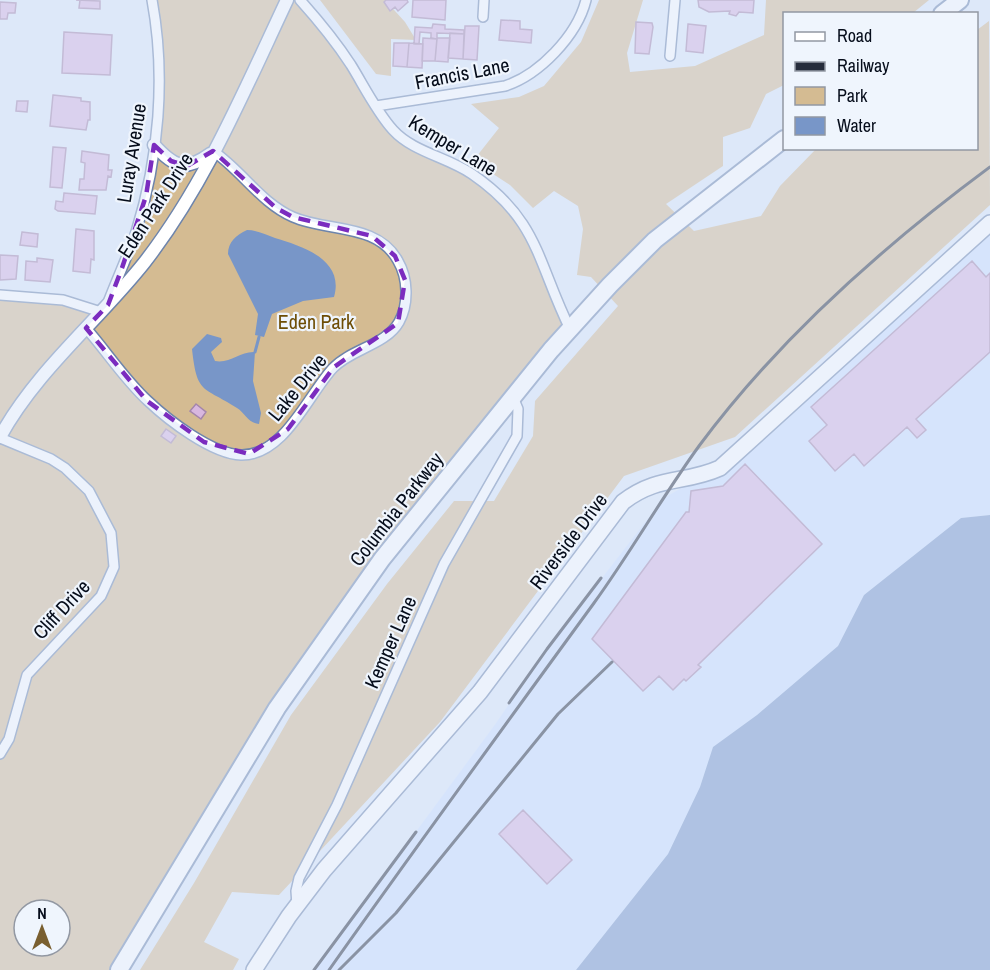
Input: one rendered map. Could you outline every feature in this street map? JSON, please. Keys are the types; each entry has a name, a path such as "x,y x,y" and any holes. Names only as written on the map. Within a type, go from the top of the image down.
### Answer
{"highway":[{"path":"945,12 960,0"},
{"name":"Columbia Parkway","path":"119,970 277,708 382,559 513,397 594,303 655,240 699,203 783,140"}],"main road":[{"name":"Riverside Drive","path":"254,970 297,905 396,786 444,735 480,692 623,502 640,489 662,481 704,475 720,468 990,223"}],"street":[{"name":"Luray Avenue","path":"104,309 136,229 154,145 159,77 152,0"},
{"name":"Eden Park Drive","path":"0,438 29,390 104,309 164,235 213,151 287,0"},
{"name":"Kemper Lane","path":"300,0 329,34 376,106 403,140 470,173 506,200 531,234 556,301 570,329"},
{"path":"483,17 484,0"},
{"name":"Francis Lane","path":"376,106 505,86 519,81 532,74 549,58 576,21 586,0"},
{"path":"670,56 675,0"},
{"path":"154,145 171,161 188,166 213,151"},
{"name":"Lake Drive","path":"86,328 147,401 204,442 240,454 257,452 279,438 301,414 334,367 350,353 389,333 399,323 405,301 405,280 399,262 390,250 372,236 317,226 276,208 227,160 213,151"},
{"path":"0,295 63,300 104,309"},
{"name":"Kemper Lane","path":"297,905 296,891 299,878 338,805 444,564 518,436 518,409 513,397"},
{"name":"Cliff Drive","path":"0,438 26,448 65,468 96,500 111,533 114,567 101,596 27,675 9,739 0,754"}],"highlighted area":[{"path":"154,145 171,161 187,166 213,151 276,208 293,217 372,236 395,256 405,280 398,323 334,367 288,429 249,454 204,442 147,401 86,328 108,305 122,268 146,196"}],"shaded area":[{"path":"990,223 990,515 961,518 864,595 838,646 757,715 713,747 700,787 668,854 576,970 314,970 494,726 547,649 664,498 704,475"}],"green space":[{"name":"Eden Park","path":"152,0 300,0 391,128 470,173 519,216 570,329 382,559 119,970 0,970 0,295 63,300 102,313 135,233 157,126"},
{"path":"320,0 385,0 405,22 416,40 391,39 391,76 376,74"},
{"path":"599,0 643,0 627,53 630,72 695,66 764,35 766,0 929,0 914,12 783,12 783,86 766,94 750,128 723,137 723,166 666,204 694,231 761,216 780,186 815,150 978,150 978,29 989,21 990,205 735,437 624,476 440,722 279,895 232,892 204,942 239,959 233,970 140,970 194,883 291,715 387,584 454,501 494,501 533,436 535,401 618,306 591,277 577,275 583,229 578,206 554,191 533,208 510,185 473,161 499,128 471,104 519,97 544,86 581,42"}],"water":[{"path":"247,230 297,245 318,256 333,273 336,284 334,297 303,301 272,314 264,337 255,335 258,314 228,254 233,239"},
{"path":"207,334 221,338 222,342 211,352 215,361 225,361 245,353 255,352 253,381 261,413 259,424 252,422 237,408 209,392 199,382 192,349"},
{"path":"990,515 990,970 576,970 668,854 700,787 713,747 757,715 838,646 864,595 961,518"}],"building":[{"path":"80,0 100,1 100,9 79,8"},
{"path":"386,0 407,0 408,2 398,11 395,7 390,11 384,2"},
{"path":"413,0 446,0 445,20 412,17"},
{"path":"698,0 754,0 753,13 739,12 736,16 729,14 730,11 709,12 699,7"},
{"path":"0,2 16,3 15,13 8,13 7,19 0,19"},
{"path":"501,20 520,21 520,29 532,30 531,43 499,40"},
{"path":"636,22 652,23 649,54 635,53"},
{"path":"433,24 445,25 445,29 464,30 464,34 437,33 437,39 431,38 431,33 420,32 419,44 414,44 415,27 432,28"},
{"path":"688,24 706,26 703,53 686,51"},
{"path":"465,26 479,26 477,60 463,59"},
{"path":"64,32 112,35 110,75 62,73"},
{"path":"450,33 464,34 463,59 448,58"},
{"path":"423,38 437,39 435,61 422,61"},
{"path":"437,38 450,38 448,62 435,61"},
{"path":"394,43 409,43 407,67 393,66"},
{"path":"409,43 423,44 422,68 407,67"},
{"path":"53,95 81,98 81,101 90,102 90,120 88,120 86,130 50,126"},
{"path":"17,101 28,101 27,112 16,111"},
{"path":"53,147 66,148 62,188 50,187"},
{"path":"82,151 109,155 108,170 112,170 111,177 108,176 106,190 79,190 80,179 84,179 85,163 81,162"},
{"path":"64,193 97,196 95,214 55,209 56,201 63,202"},
{"path":"76,229 94,231 94,260 91,259 90,273 73,271"},
{"path":"22,232 38,234 37,247 20,245"},
{"path":"0,255 18,256 16,279 0,280"},
{"path":"37,258 53,260 50,282 25,280 26,261 37,262"},
{"path":"972,261 986,277 990,273 990,352 916,419 926,430 917,438 907,427 864,466 854,454 835,471 809,441 827,425 811,407"},
{"path":"196,404 206,412 201,419 190,411"},
{"path":"166,429 176,436 171,443 161,436"},
{"path":"745,464 822,544 698,665 701,667 686,681 684,679 673,690 659,676 643,691 592,639 686,512 689,512 691,491 723,486"},
{"path":"523,810 572,860 547,884 499,834"}],"waterway":[{"path":"255,352 259,337"}],"railway":[{"path":"329,970 594,603 685,465 730,406 763,368 834,296 910,229 990,167"},
{"path":"509,703 601,578"},
{"path":"339,970 396,913 558,714 612,662"},
{"path":"314,970 416,832"}]}
